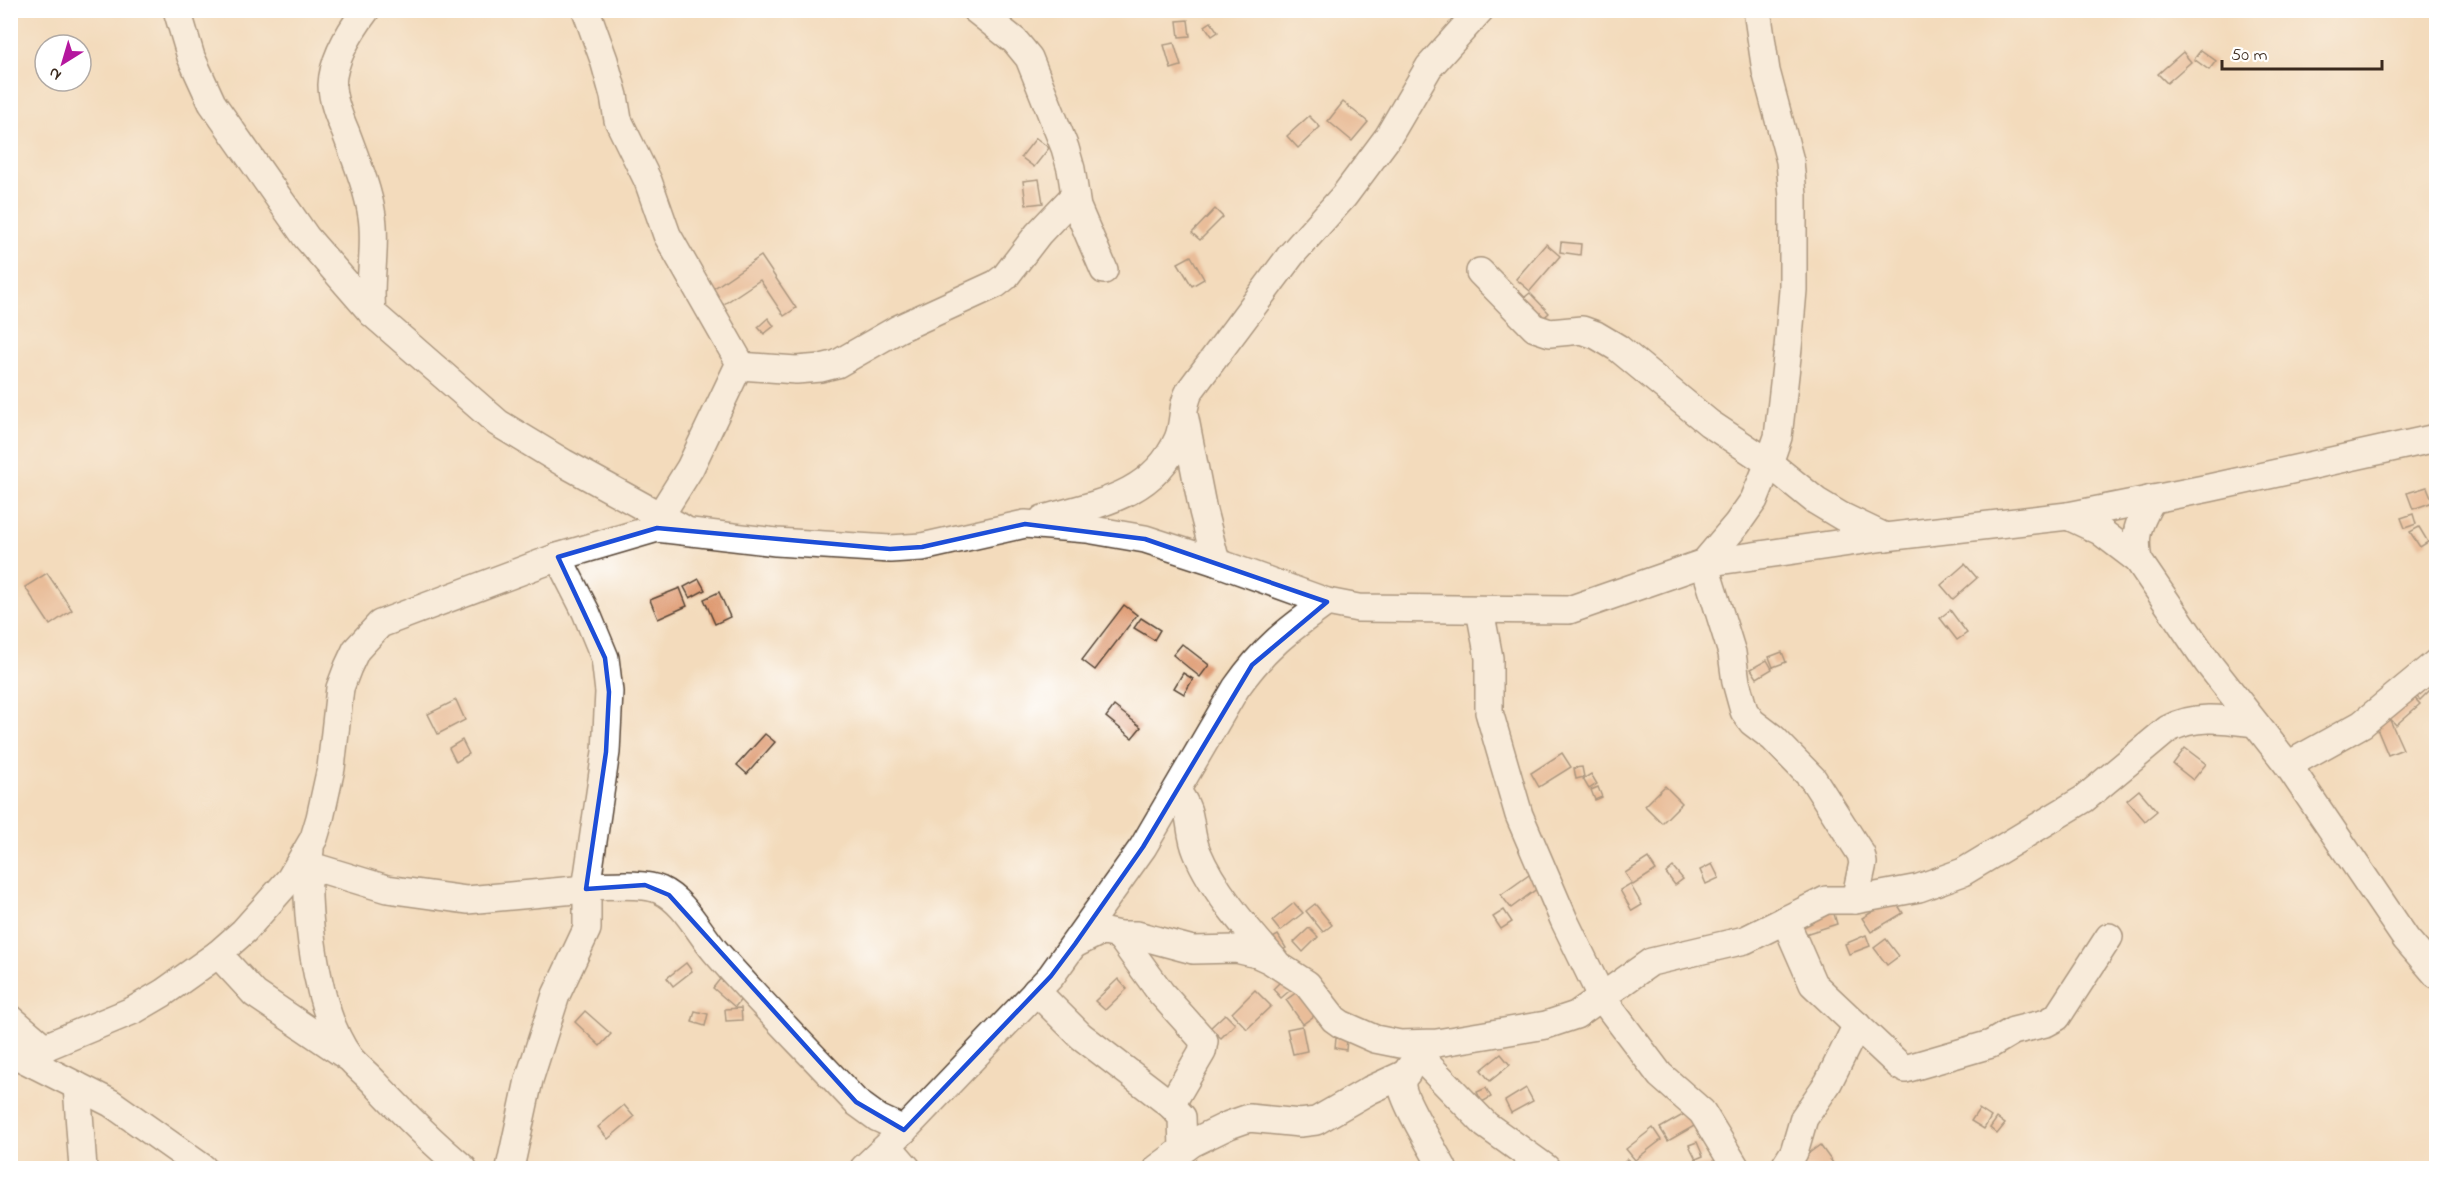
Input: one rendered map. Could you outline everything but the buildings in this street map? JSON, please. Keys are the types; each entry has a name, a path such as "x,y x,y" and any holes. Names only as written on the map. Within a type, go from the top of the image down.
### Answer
{"street":[{"path":"177,10 191,57 212,103 306,237 372,313 498,423 564,463 685,530"},
{"path":"366,10 356,24 340,56 332,86 337,111 368,196 372,217 374,237 369,292 372,313"},
{"path":"586,10 606,69 618,120 648,181 667,235 737,355 740,366 690,468 660,516"},
{"path":"976,10 1015,41 1029,57 1065,148 1077,207 1104,270"},
{"path":"349,1058 335,1031 323,993 308,909 309,854 331,768 340,688 356,650 380,624 558,557 657,528 776,542 890,549 922,547 1025,524 1120,498 1151,477 1165,462 1177,442 1186,397 1291,255 1344,196 1388,138 1429,67 1480,10"},
{"path":"1704,563 1754,500 1778,437 1793,290 1793,196 1790,161 1766,71 1757,10"},
{"path":"740,366 796,370 837,364 898,329 996,284 1005,277 1038,234 1075,195"},
{"path":"1480,272 1535,328 1550,333 1582,330 1618,348 1709,423 1769,463 1841,516 1885,537"},
{"path":"1184,412 1203,511 1216,562"},
{"path":"1778,437 1795,483"},
{"path":"1025,524 1088,529 1145,539 1326,602 1358,608 1569,610 1704,563 1885,537 2068,516 2436,438"},
{"path":"2138,560 2136,531 2152,499"},
{"path":"2068,516 2100,531 2138,560 2208,663 2288,765 2406,939 2436,974"},
{"path":"510,1168 529,1080 556,995 587,929 586,888 606,752 609,692 605,658 586,612 558,557"},
{"path":"1704,563 1732,653 1736,682 1744,711 1752,722 1773,738 1813,779 1861,854 1863,863 1855,900"},
{"path":"864,1168 896,1138 1051,976 1143,847 1236,687 1252,665 1277,639 1326,602"},
{"path":"1480,610 1490,658 1488,712 1519,815 1564,920 1602,998 1660,1076 1702,1112 1736,1168"},
{"path":"2288,765 2362,724 2436,663"},
{"path":"1158,1168 1183,1149 1229,1125 1249,1118 1300,1123 1316,1121 1370,1090 1417,1057 1546,1025 1576,1015 1651,962 1732,944 1826,900 1855,900 1919,888 1963,872 2084,799 2178,723 2216,718 2254,723"},
{"path":"1177,792 1188,807 1197,851 1207,872 1244,925 1278,965"},
{"path":"309,854 387,889 466,900 586,888 645,885 669,895 716,951 856,1102 878,1118 896,1138 907,1168"},
{"path":"26,1053 134,1010 163,993 218,954 244,931 309,854"},
{"path":"1785,920 1813,984 1900,1066 1905,1068 1991,1044 2013,1031 2046,1023 2057,1017 2109,937"},
{"path":"1075,944 1096,933 1105,932 1137,935 1193,950 1236,949 1257,954 1307,984 1334,1019 1341,1024 1375,1039 1400,1044 1417,1057 1486,1125 1546,1168"},
{"path":"1119,935 1161,993 1204,1041 1202,1052 1171,1105"},
{"path":"218,954 255,994 349,1058 406,1116 463,1168"},
{"path":"1036,991 1081,1036 1171,1105 1182,1117 1183,1149"},
{"path":"10,1018 26,1053 77,1086 111,1103 203,1168"},
{"path":"1784,1168 1794,1152 1804,1118 1833,1072 1857,1025"},
{"path":"1417,1057 1402,1082 1407,1103 1443,1168"},
{"path":"77,1086 83,1168"}],"highlighted area":[{"path":"1025,524 1145,539 1327,602 1252,665 1143,847 1075,944 1051,976 904,1130 856,1102 669,895 645,885 586,889 606,752 609,692 605,658 558,557 657,528 890,549 922,547"}]}
